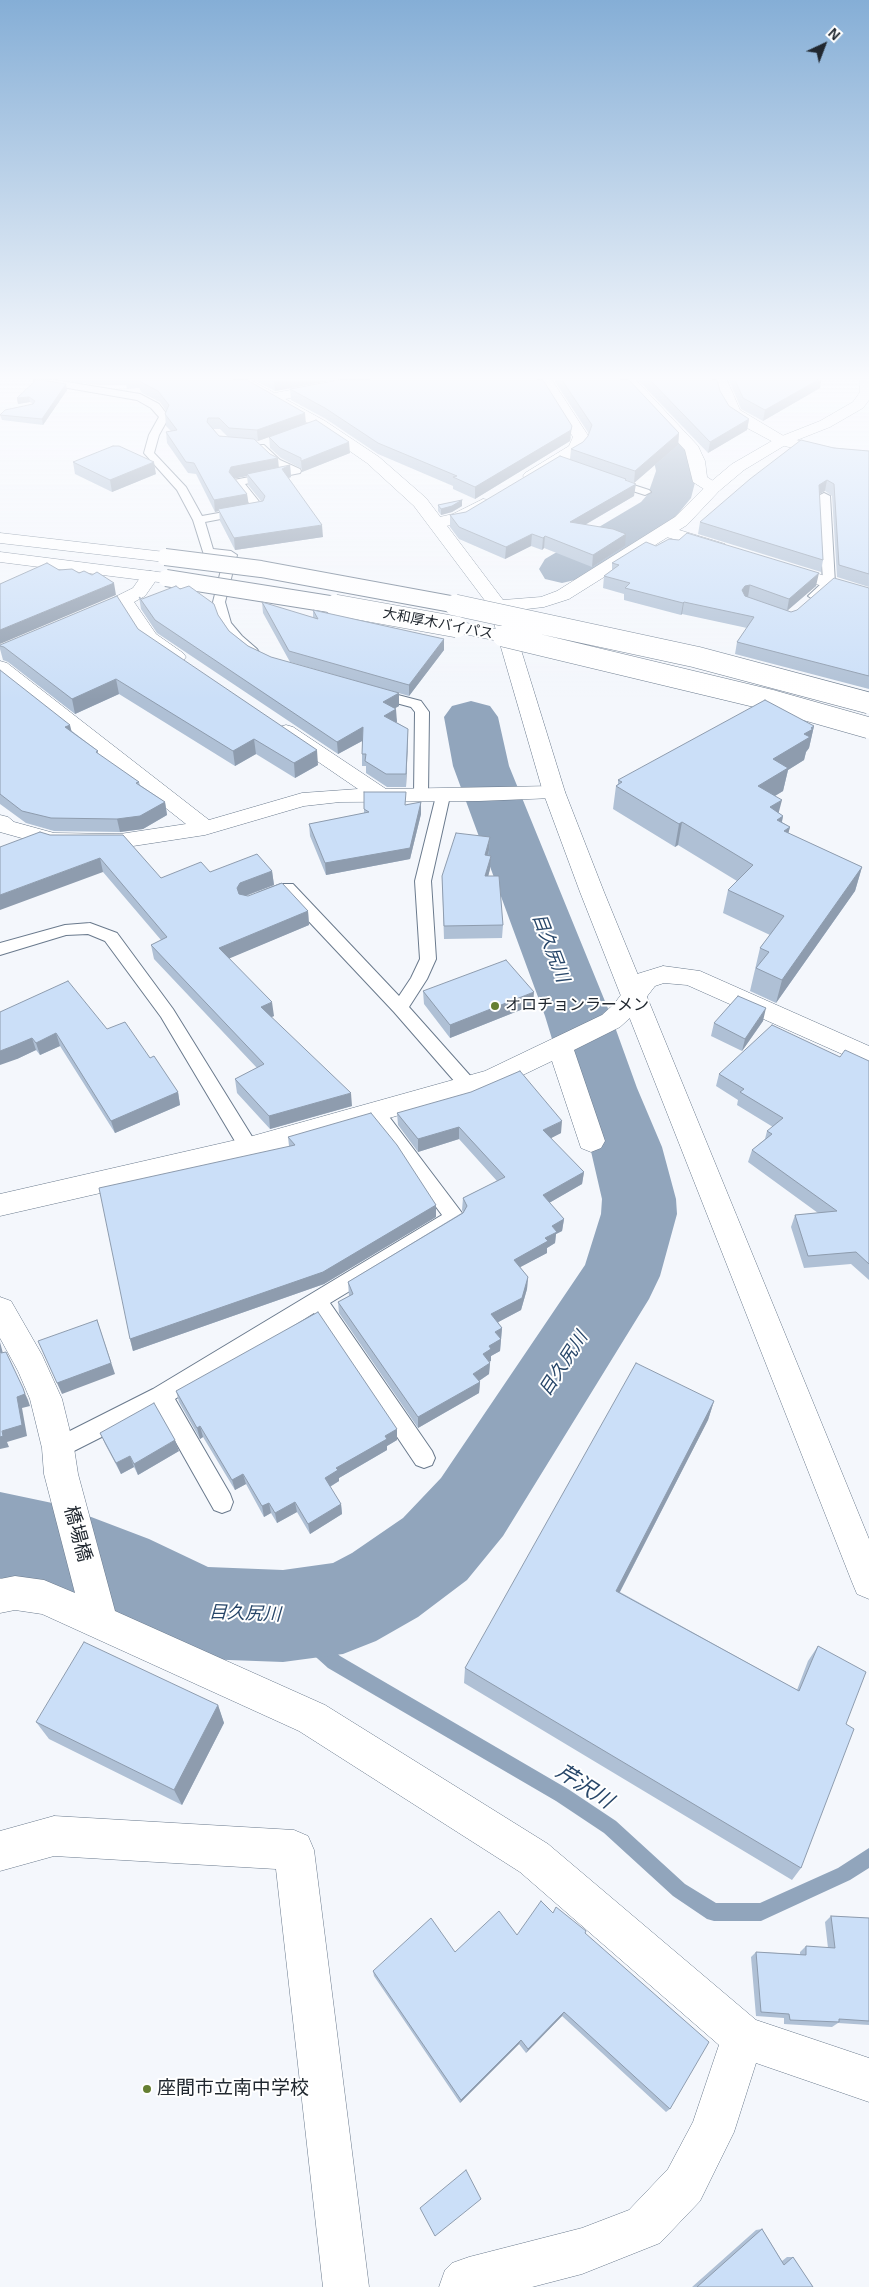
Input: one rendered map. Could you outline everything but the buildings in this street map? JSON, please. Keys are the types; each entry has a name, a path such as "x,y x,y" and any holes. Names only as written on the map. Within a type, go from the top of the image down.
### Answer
{"main road":[{"path":"403,487 420,502 498,606 554,792 869,1582"},
{"path":"498,606 544,602 563,596 666,531 692,510 712,488"},
{"path":"437,524 459,518 498,495"},
{"path":"666,531 738,554"},
{"name":"大和厚木バイパス","path":"0,538 165,556 261,569 372,588 528,618 696,658 869,703"},
{"name":"大和厚木バイパス","path":"0,557 158,577 326,602 547,645 774,701 869,728"},
{"path":"765,563 869,595"},
{"path":"89,615 139,592 158,577"},
{"path":"124,600 149,638 190,666"},
{"path":"3,657 205,828"},
{"path":"273,722 380,795"},
{"path":"0,822 6,826 54,840 120,841 205,828 302,800 340,796 443,796 554,792"},
{"path":"0,1205 249,1148 493,1078 564,1045 611,1020 623,1010 646,980 663,974 692,978 869,1057"},
{"path":"564,1045 591,1141"},
{"name":"橋場橋","path":"0,1310 31,1365 46,1399 59,1461 96,1608"},
{"path":"0,1596 15,1593 96,1608 312,1718 534,1858 743,2038 869,2080"},
{"path":"0,1851 54,1836 294,1850 346,2287"},
{"path":"462,2287 469,2280 582,2251 644,2227 684,2185 712,2132 743,2038"}],"lane":[{"path":"180,487 199,520 208,552 231,555 220,602 225,623 237,639 263,658"},
{"path":"199,520 259,509 242,487"},
{"path":"630,487 645,492"},
{"path":"802,606 829,583 824,496"},
{"path":"361,689 416,704 422,712 421,795"},
{"path":"400,1008 420,979 428,959 423,881 443,796"},
{"path":"249,903 288,888 400,1008 468,1085"},
{"path":"0,949 65,930 90,928 111,937 167,1013 249,1148"},
{"path":"59,1461 161,1396 455,1217 375,1111"},
{"path":"317,1301 424,1458"},
{"path":"161,1396 222,1502"}],"waterway":[{"name":"目久尻川","path":"562,569 657,511 669,498 672,487"},
{"name":"目久尻川","path":"0,1535 57,1547 117,1570 202,1613 283,1616 343,1608 385,1585 435,1549 472,1507 621,1276 639,1214 639,1199 626,1147 602,1088 578,1016 481,766 471,717"},
{"name":"芹沢川","path":"283,1616 334,1662 562,1795 610,1827 679,1890 714,1912 761,1912 844,1874 869,1857"}],"place":[{"name":"オロチョンラーメン","path":"495,1006"},
{"name":"座間市立南中学校","path":"147,2089"}]}
